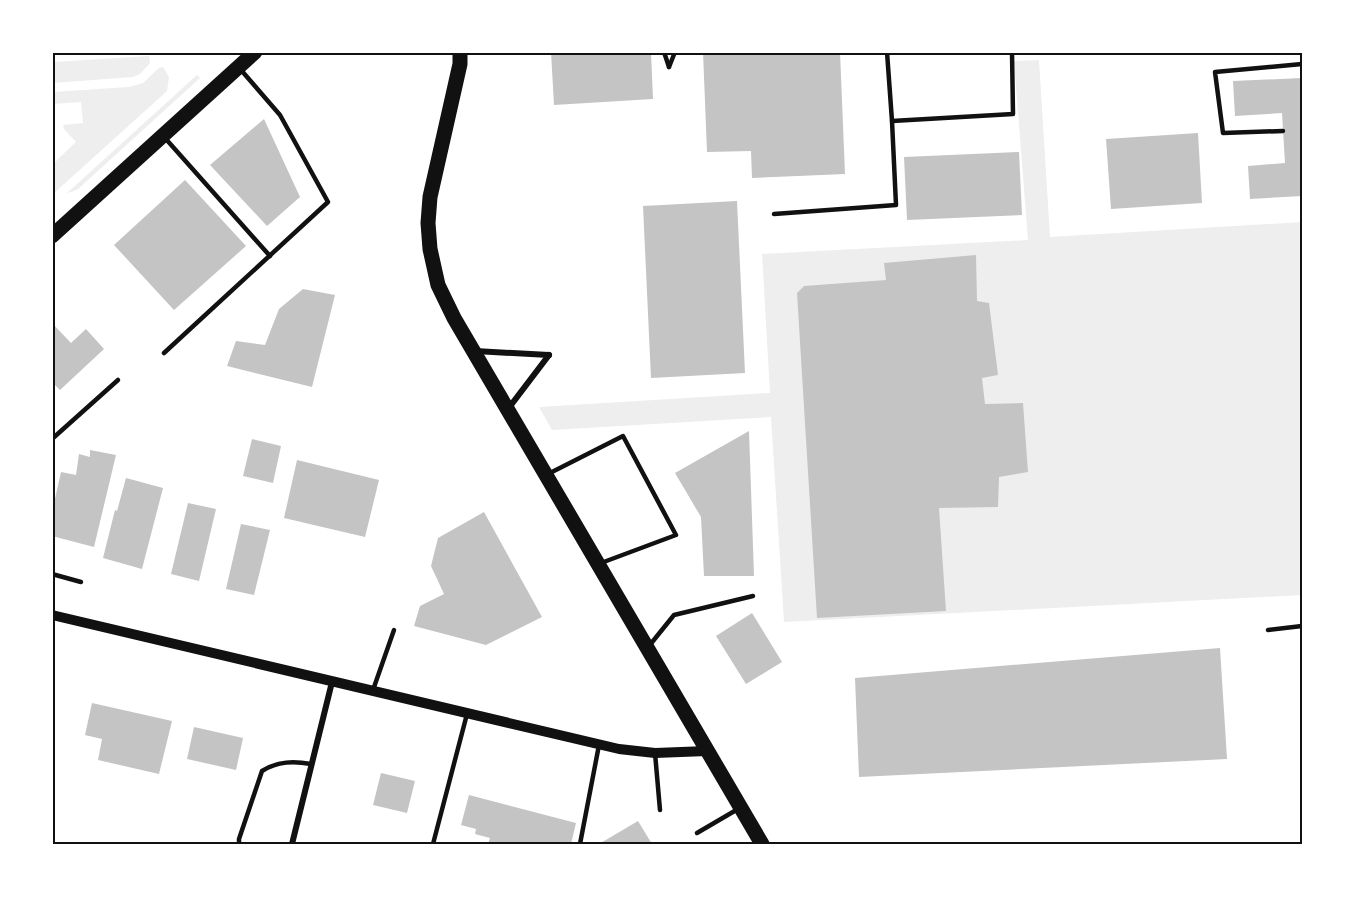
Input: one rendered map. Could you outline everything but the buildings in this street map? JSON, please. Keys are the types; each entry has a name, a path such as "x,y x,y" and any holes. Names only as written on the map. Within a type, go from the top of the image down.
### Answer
{"main road":[{"path":"52,236 255,52"},
{"path":"460,52 460,64 430,197 428,223 430,249 438,285 473,351 762,844"}],"street":[{"path":"473,351 549,355 508,409"},
{"path":"52,615 599,745 655,753 707,751"},
{"path":"293,844 332,682"}],"lane":[{"path":"664,52 669,67 675,52"},
{"path":"774,214 896,205 887,52"},
{"path":"892,121 1014,114 1012,52"},
{"path":"1283,131 1223,133 1215,72 1302,64"},
{"path":"164,353 328,202 280,115 239,68"},
{"path":"163,136 270,256"},
{"path":"52,439 118,380"},
{"path":"546,475 623,436 676,535 598,564"},
{"path":"52,574 81,582"},
{"path":"647,648 674,615 753,596"},
{"path":"1268,630 1302,626"},
{"path":"372,692 393,630"},
{"path":"433,844 467,714"},
{"path":"580,844 599,745"},
{"path":"655,753 660,810"},
{"path":"239,844 262,771 284,762 295,761 311,764"},
{"path":"697,833 741,807"}],"shaded area":[{"path":"149,56 150,63 140,74 133,77 53,83 53,62"},
{"path":"1039,60 1050,237 1302,222 1302,595 784,622 771,417 552,430 539,407 770,393 762,254 1028,240 1014,61"},
{"path":"163,67 169,77 167,91 53,194 53,164 76,142 63,125 83,123 81,102 53,104 53,92 129,87 143,83"},
{"path":"197,75 200,78 78,189 66,194"}]}
